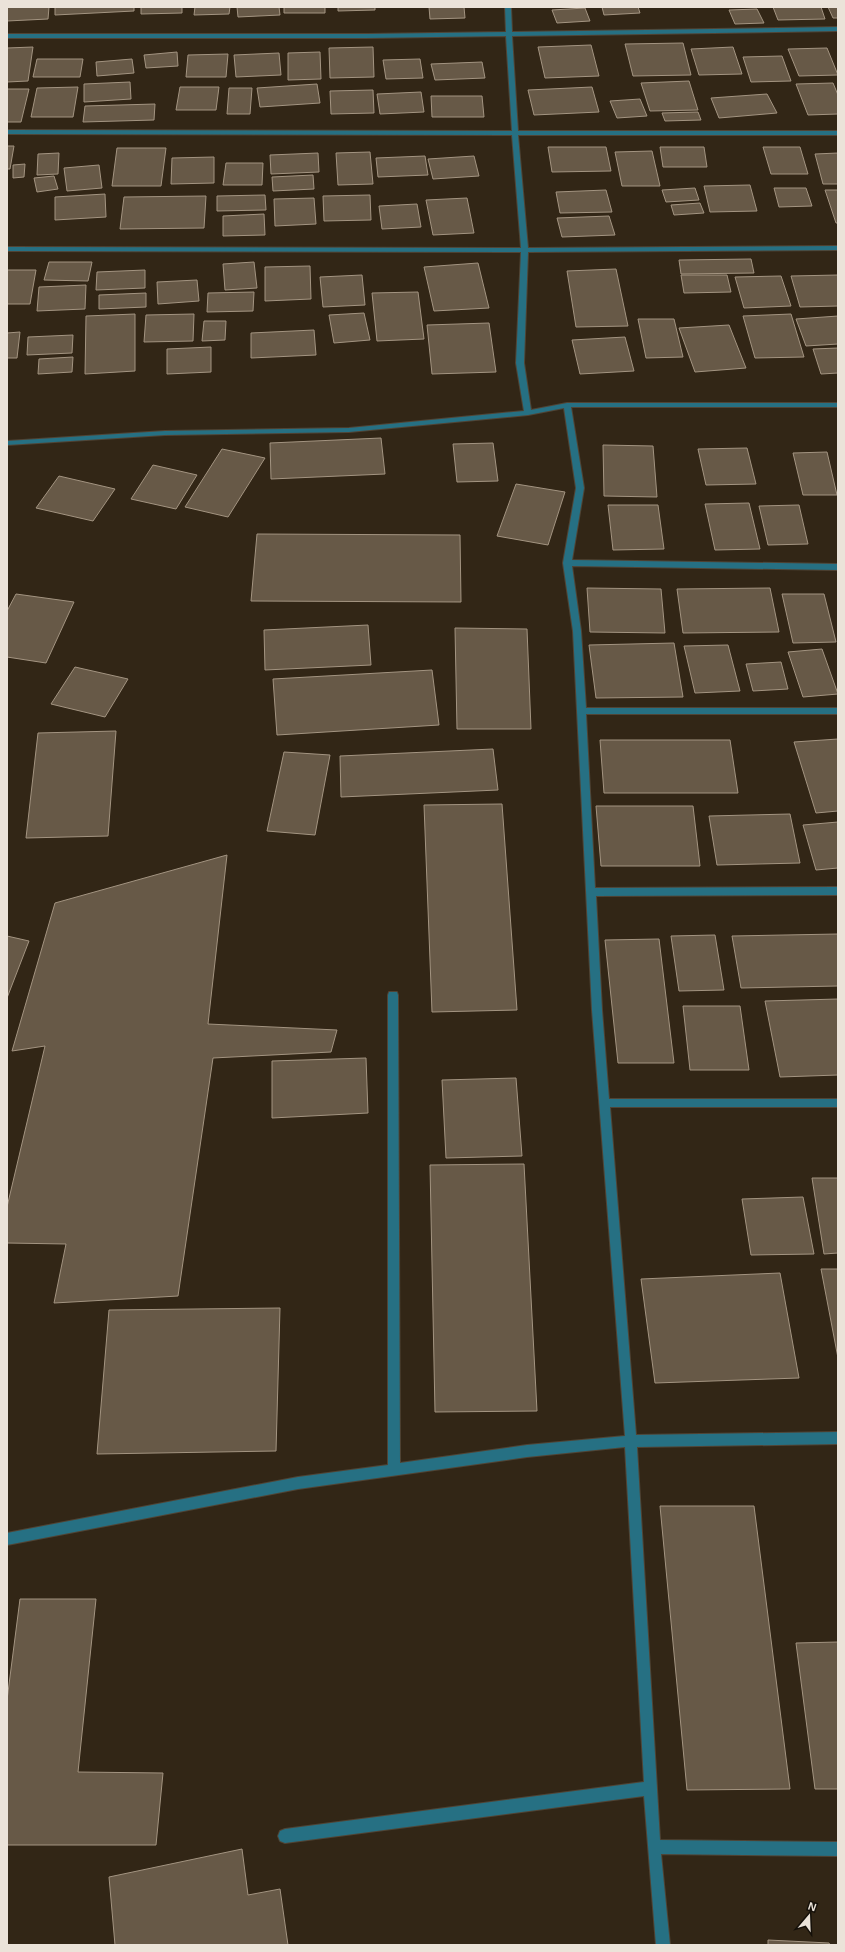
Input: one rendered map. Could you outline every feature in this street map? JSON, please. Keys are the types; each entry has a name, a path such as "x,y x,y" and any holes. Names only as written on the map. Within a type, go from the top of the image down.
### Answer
{"street":[{"path":"508,7 515,133 525,250 520,363 528,413"},
{"path":"7,36 509,35 838,29"},
{"path":"7,132 838,133"},
{"path":"7,249 525,250 838,248"},
{"path":"7,443 165,433 349,430 528,413 567,406 838,405"},
{"path":"567,406 580,488 567,563 577,631 597,1010 631,1441 654,1847 663,1945"},
{"path":"567,563 838,567"},
{"path":"581,712 838,712"},
{"path":"591,892 838,891"},
{"path":"393,995 394,1470"},
{"path":"605,1103 838,1103"},
{"path":"7,1539 298,1483 527,1451 631,1441 838,1438"},
{"path":"285,1836 651,1788"},
{"path":"654,1847 838,1849"}],"building":[{"path":"7,7 49,7 48,19 7,21"},
{"path":"55,7 134,7 134,11 55,15"},
{"path":"141,7 182,7 182,13 141,14"},
{"path":"195,7 230,7 229,14 194,15"},
{"path":"237,7 279,7 280,15 238,17"},
{"path":"284,7 325,7 325,13 284,13"},
{"path":"338,7 375,7 375,10 338,11"},
{"path":"429,7 464,7 465,18 430,19"},
{"path":"602,7 638,7 640,13 604,15"},
{"path":"773,7 821,7 825,19 778,20"},
{"path":"828,7 838,7 838,18 833,18"},
{"path":"585,8 590,21 557,23 552,10"},
{"path":"757,9 764,23 735,24 729,10"},
{"path":"683,43 691,75 633,76 625,44"},
{"path":"591,45 599,76 545,78 538,47"},
{"path":"33,47 28,81 7,82 7,48"},
{"path":"373,47 374,77 330,78 329,48"},
{"path":"733,47 742,74 699,75 691,49"},
{"path":"827,48 838,75 799,76 788,49"},
{"path":"177,52 178,66 146,68 144,55"},
{"path":"320,52 321,79 288,80 288,53"},
{"path":"279,53 281,75 236,77 234,55"},
{"path":"228,54 226,77 186,77 188,55"},
{"path":"782,56 791,81 751,82 743,57"},
{"path":"37,59 83,59 80,77 33,77"},
{"path":"132,59 134,73 97,76 96,62"},
{"path":"420,59 423,78 386,79 383,60"},
{"path":"482,62 485,78 435,80 431,64"},
{"path":"689,81 698,110 650,111 641,83"},
{"path":"130,82 131,99 84,102 84,84"},
{"path":"833,83 838,95 838,114 808,115 796,84"},
{"path":"317,84 320,103 260,107 257,88"},
{"path":"78,87 73,117 31,117 37,88"},
{"path":"180,87 219,87 216,110 176,110"},
{"path":"592,87 599,112 534,115 528,90"},
{"path":"229,88 252,88 250,114 227,114"},
{"path":"7,89 29,89 21,122 7,122"},
{"path":"373,90 374,113 331,114 330,91"},
{"path":"421,92 424,112 380,114 377,94"},
{"path":"767,94 777,113 719,118 711,98"},
{"path":"431,96 482,96 484,117 432,117"},
{"path":"640,99 647,116 617,118 610,101"},
{"path":"155,104 154,120 83,122 85,106"},
{"path":"698,112 701,120 665,121 662,113"},
{"path":"7,146 14,146 10,169 7,169"},
{"path":"548,147 606,147 611,171 552,172"},
{"path":"660,147 704,147 707,167 663,167"},
{"path":"763,147 800,147 808,174 771,174"},
{"path":"117,148 166,148 161,186 112,186"},
{"path":"652,151 660,186 622,186 615,152"},
{"path":"370,152 373,184 338,185 336,153"},
{"path":"59,153 58,174 37,175 38,154"},
{"path":"318,153 319,172 271,174 270,155"},
{"path":"838,153 838,184 823,184 815,154"},
{"path":"425,156 428,175 378,177 376,158"},
{"path":"474,156 479,176 433,179 428,159"},
{"path":"214,157 214,183 171,184 172,158"},
{"path":"226,163 263,163 262,185 223,185"},
{"path":"25,164 24,177 13,178 13,165"},
{"path":"99,165 102,188 67,191 64,168"},
{"path":"313,175 314,189 273,191 272,177"},
{"path":"54,176 58,189 37,192 34,178"},
{"path":"750,185 757,211 710,212 704,186"},
{"path":"695,188 699,200 666,202 662,190"},
{"path":"774,188 806,188 812,206 779,207"},
{"path":"606,190 612,212 560,213 556,192"},
{"path":"825,190 838,190 838,223 836,223"},
{"path":"105,194 106,217 55,220 55,197"},
{"path":"265,195 266,210 217,211 217,196"},
{"path":"370,195 371,220 324,221 323,196"},
{"path":"206,196 204,228 120,229 124,197"},
{"path":"314,198 316,224 275,226 274,199"},
{"path":"467,198 474,233 433,235 426,200"},
{"path":"700,203 704,213 674,215 671,205"},
{"path":"417,204 421,227 382,229 379,206"},
{"path":"264,214 265,235 223,236 223,216"},
{"path":"609,216 615,235 562,237 557,218"},
{"path":"751,259 754,273 681,274 679,260"},
{"path":"49,262 92,262 88,281 44,280"},
{"path":"254,262 257,288 225,290 223,264"},
{"path":"478,263 489,308 434,311 424,267"},
{"path":"310,266 311,299 265,301 265,267"},
{"path":"616,269 628,326 576,327 567,271"},
{"path":"7,270 36,270 30,304 7,304"},
{"path":"145,270 145,288 96,290 97,272"},
{"path":"362,275 365,305 323,307 320,277"},
{"path":"681,275 727,275 731,292 684,293"},
{"path":"838,275 838,306 800,307 791,276"},
{"path":"781,276 791,306 744,308 735,277"},
{"path":"197,280 199,301 158,304 157,282"},
{"path":"86,285 85,309 37,311 39,287"},
{"path":"254,292 253,311 207,312 208,293"},
{"path":"418,292 424,339 377,341 372,293"},
{"path":"146,293 146,307 99,309 99,295"},
{"path":"364,313 370,340 334,343 329,315"},
{"path":"135,314 135,371 85,374 86,316"},
{"path":"194,314 193,341 144,342 146,315"},
{"path":"791,314 804,357 755,358 743,316"},
{"path":"838,316 838,344 806,346 796,319"},
{"path":"638,319 674,319 683,357 646,358"},
{"path":"204,321 226,321 225,340 202,341"},
{"path":"489,323 496,372 432,374 427,325"},
{"path":"729,325 746,368 695,372 679,328"},
{"path":"314,330 316,355 251,358 251,333"},
{"path":"20,332 17,358 7,358 7,333"},
{"path":"73,335 72,353 27,355 28,337"},
{"path":"625,337 634,371 580,374 572,340"},
{"path":"211,347 211,372 167,374 167,349"},
{"path":"838,348 838,373 821,374 813,349"},
{"path":"73,357 72,372 38,374 39,359"},
{"path":"381,438 385,474 271,479 270,443"},
{"path":"493,443 498,481 457,482 453,444"},
{"path":"603,445 653,446 657,497 604,496"},
{"path":"747,448 756,484 706,485 698,449"},
{"path":"222,449 265,458 228,517 185,507"},
{"path":"827,452 837,495 803,495 793,453"},
{"path":"153,465 197,475 176,509 131,499"},
{"path":"59,476 115,489 93,521 36,508"},
{"path":"516,484 565,492 548,545 497,536"},
{"path":"749,503 760,549 715,550 705,504"},
{"path":"608,505 658,505 664,549 613,550"},
{"path":"799,505 808,544 768,545 759,506"},
{"path":"257,534 460,535 461,602 251,601"},
{"path":"587,588 661,589 665,633 590,632"},
{"path":"770,588 779,632 683,633 677,589"},
{"path":"16,594 74,602 46,663 7,657 7,611"},
{"path":"782,594 824,594 836,642 793,643"},
{"path":"368,625 371,665 265,670 264,630"},
{"path":"455,628 527,629 531,729 457,729"},
{"path":"674,643 683,697 596,698 589,645"},
{"path":"728,645 740,691 695,693 684,646"},
{"path":"822,649 838,694 803,697 788,652"},
{"path":"781,662 788,689 753,691 746,664"},
{"path":"75,667 128,679 105,717 51,704"},
{"path":"432,670 439,725 277,735 273,679"},
{"path":"116,731 108,836 26,838 38,733"},
{"path":"838,739 838,811 816,813 794,742"},
{"path":"600,740 730,740 738,793 604,793"},
{"path":"493,749 498,790 341,797 340,756"},
{"path":"284,752 330,755 315,835 267,831"},
{"path":"502,804 517,1010 432,1012 424,805"},
{"path":"596,806 693,806 700,866 601,866"},
{"path":"790,814 800,863 717,865 709,816"},
{"path":"838,822 838,868 816,870 803,825"},
{"path":"227,855 208,1024 337,1030 331,1052 213,1058 178,1296 54,1303 66,1244 7,1243 7,1207 45,1046 12,1051 55,903"},
{"path":"838,934 838,986 741,988 732,936"},
{"path":"715,935 724,990 679,991 671,936"},
{"path":"7,936 29,941 7,998"},
{"path":"659,939 674,1063 618,1063 605,940"},
{"path":"838,999 838,1075 780,1077 765,1001"},
{"path":"683,1006 740,1006 749,1070 690,1070"},
{"path":"366,1058 368,1113 272,1118 272,1061"},
{"path":"516,1078 522,1156 446,1158 442,1080"},
{"path":"524,1164 537,1411 435,1412 430,1165"},
{"path":"812,1178 838,1178 838,1253 824,1254"},
{"path":"803,1197 814,1254 751,1255 742,1199"},
{"path":"821,1269 838,1269 838,1358"},
{"path":"780,1273 799,1378 655,1383 641,1279"},
{"path":"280,1308 276,1451 97,1454 109,1310"},
{"path":"660,1506 754,1506 790,1789 687,1790"},
{"path":"20,1599 96,1599 78,1772 163,1773 156,1845 7,1845 7,1700"},
{"path":"838,1642 838,1789 815,1789 796,1643"},
{"path":"242,1849 248,1895 280,1889 288,1945 115,1945 109,1877"},
{"path":"768,1940 829,1943 830,1945 768,1945"}]}
